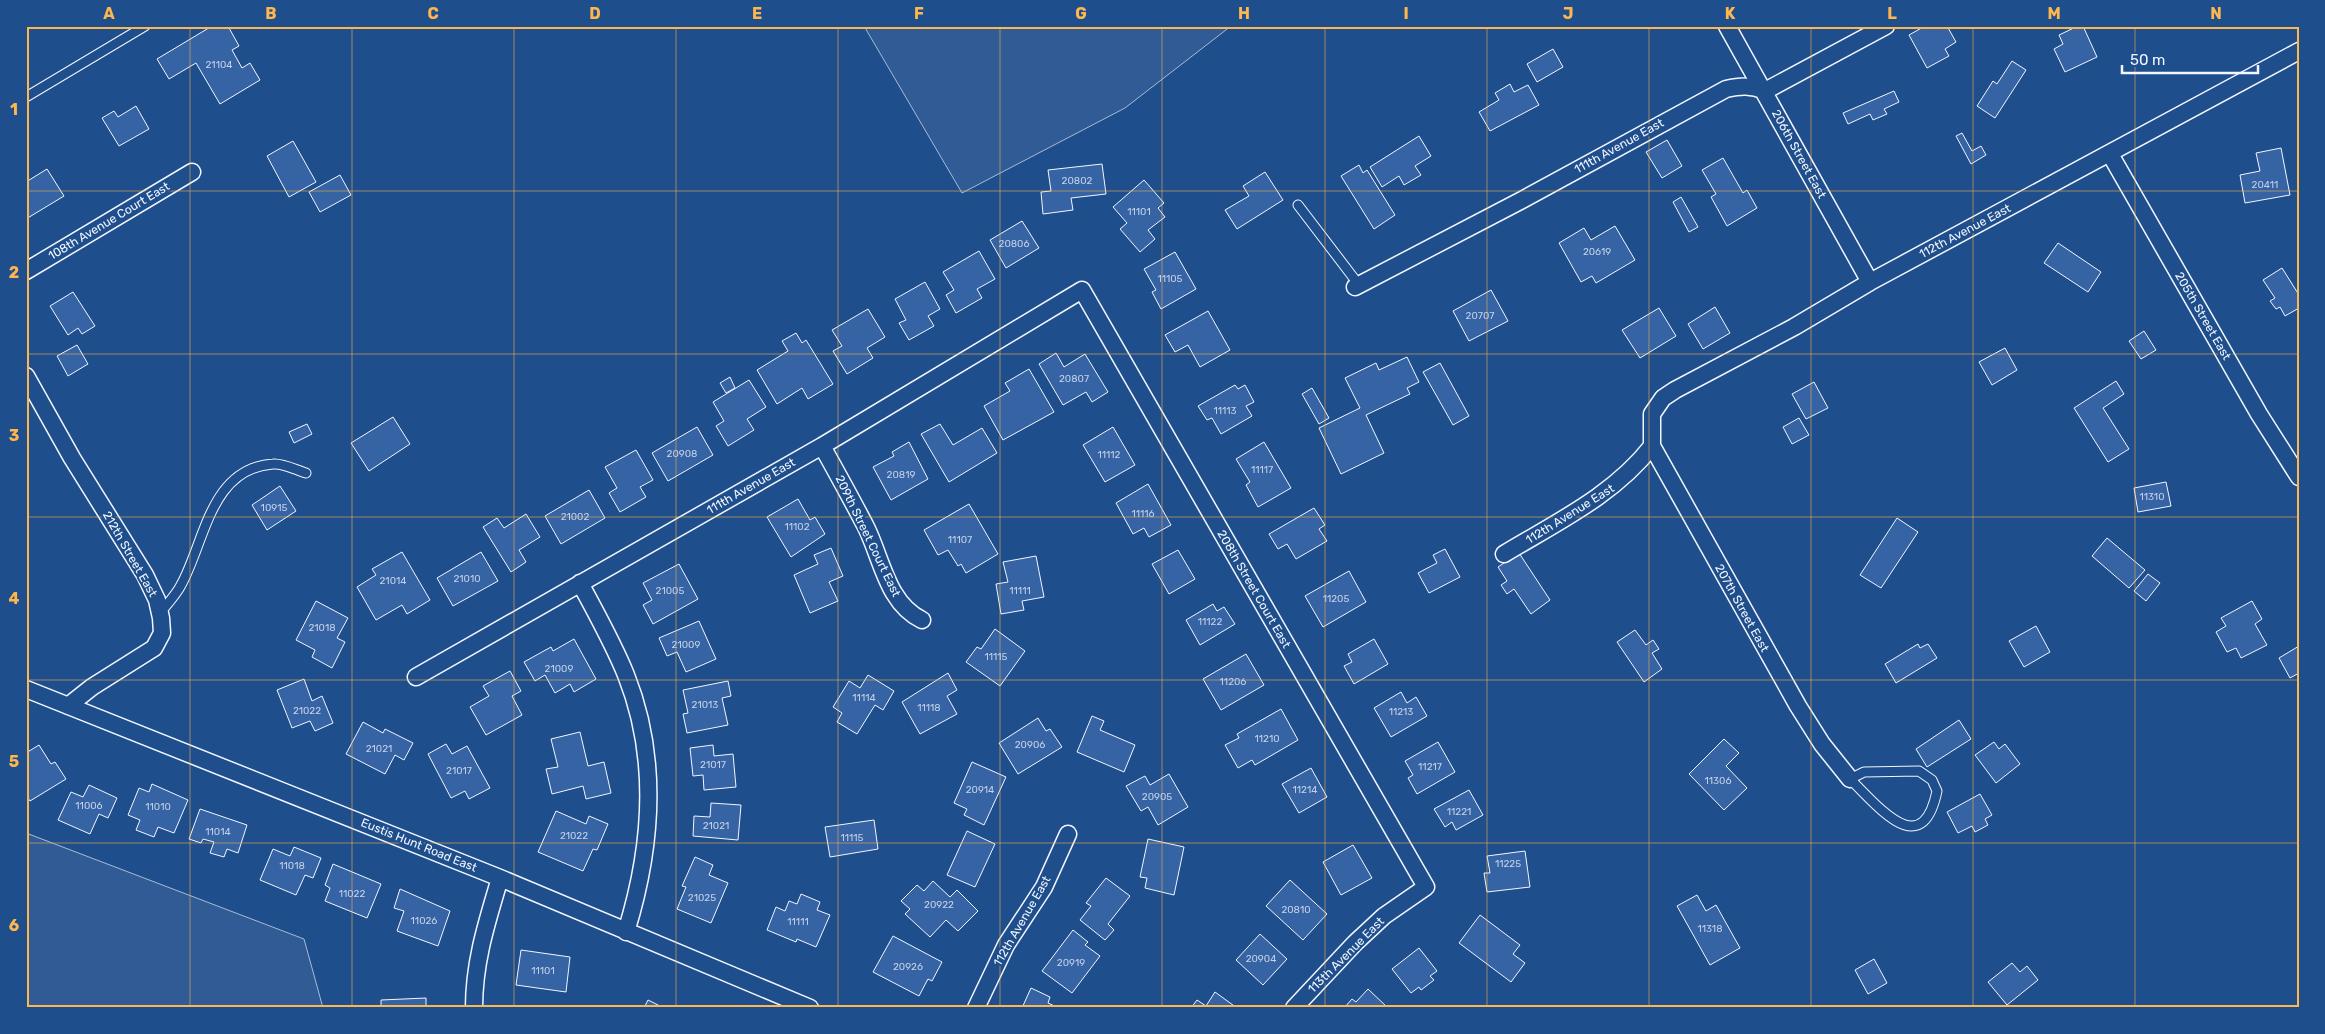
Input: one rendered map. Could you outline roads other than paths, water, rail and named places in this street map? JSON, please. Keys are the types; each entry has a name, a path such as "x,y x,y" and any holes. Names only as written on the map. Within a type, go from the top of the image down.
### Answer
{"street":[{"name":"206th Street East","path":"1727,26 1870,282"},
{"path":"1765,91 1886,26"},
{"name":"112th Avenue East","path":"1652,428 1652,414 1663,398 1870,282 2299,51"},
{"name":"111th Avenue East","path":"1356,286 1522,200 1726,89 1742,86 1755,87 1765,91"},
{"name":"205th Street East","path":"2110,154 2259,414 2299,477"},
{"name":"108th Avenue Court East","path":"26,271 192,172"},
{"name":"111th Avenue East","path":"416,677 822,446 1082,290"},
{"name":"208th Street Court East","path":"1082,290 1426,887"},
{"name":"212th Street East","path":"26,376 72,458 145,575 158,600 160,613 162,633 154,648 92,687 68,706"},
{"name":"207th Street East","path":"1652,428 1652,446 1798,706 1822,744 1850,779"},
{"name":"209th Street Court East","path":"822,446 867,529 896,596 909,613 922,620"},
{"name":"112th Avenue East","path":"1504,554 1619,483 1636,467 1652,446"},
{"path":"580,583 626,676 640,719 648,769 649,826 638,892 626,932"},
{"name":"Eustis Hunt Road East","path":"26,689 500,878 810,1008"},
{"name":"112th Avenue East","path":"976,1008 1006,945 1044,887 1068,834"},
{"path":"474,1008 474,982 479,949 500,878"},
{"name":"113th Avenue East","path":"1294,1008 1355,943 1384,916 1426,887"}],"lane":[{"path":"26,97 145,26"},
{"path":"1298,205 1356,286"},
{"path":"160,613 181,586 203,530 224,489 239,475 261,466 275,463 306,473"},
{"path":"1919,771 1932,780 1937,791 1928,818 1916,826 1904,826 1892,820 1850,779 1864,772 1919,771"}]}
